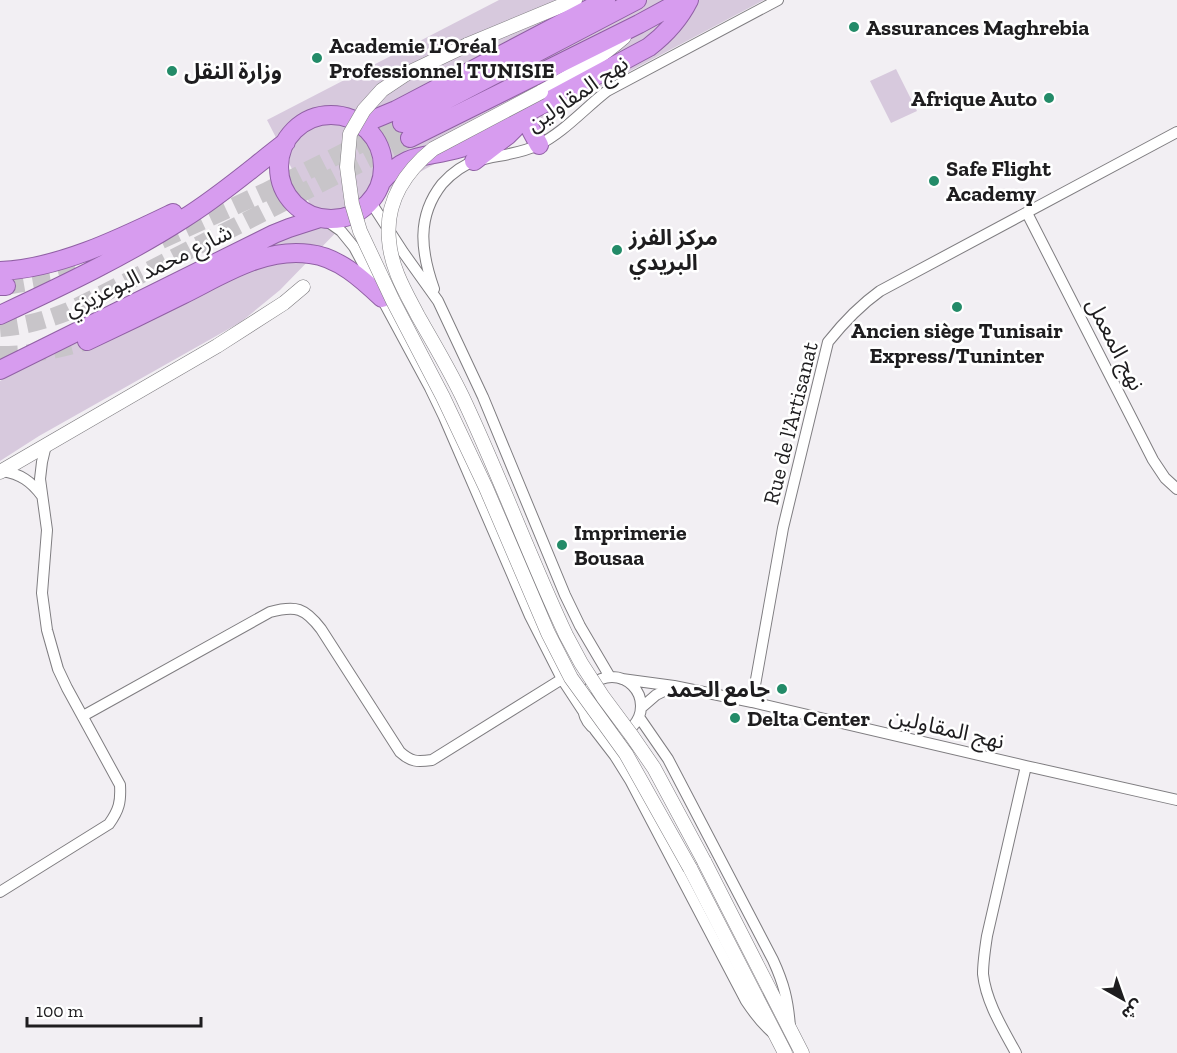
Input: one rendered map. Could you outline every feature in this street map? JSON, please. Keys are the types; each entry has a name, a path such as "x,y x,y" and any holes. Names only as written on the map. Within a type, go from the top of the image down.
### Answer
{"highway":[{"path":"638,0 406,131 639,24 683,0"},
{"path":"381,182 403,162 416,157 446,153 461,148 649,47 674,24 689,0"},
{"path":"359,123 396,110 602,1"},
{"path":"333,115 346,117 359,123 375,139 383,160 381,182 377,192 354,214 345,218 322,219 298,208 283,188 279,165 281,153 294,130 319,117 333,115"},
{"path":"522,116 539,145"},
{"path":"474,161 508,135 522,116"},
{"name":"شارع محمد البوعزيزي","path":"0,315 130,251 185,218 286,142"},
{"path":"2,281 30,268 55,263 147,226 236,181"},
{"name":"شارع محمد البوعزيزي","path":"0,370 274,234 322,219"},
{"path":"87,341 247,263 279,254 296,252 327,258 366,282 382,298"}],"street":[{"path":"575,0 467,45 406,74 382,90 364,110 350,134 347,167 352,204 360,231 486,488 548,633 571,678 626,754 690,868 785,1053"},
{"name":"نهج المقاولين","path":"438,301 425,258 423,236 426,211 435,193 447,178 474,161 523,152 539,145 556,134 607,91 778,0"},
{"path":"639,24 609,50 576,73 433,149 418,162 406,175 389,218 388,238 391,258 407,296 461,395 566,635 603,697 654,768 802,1053"},
{"name":"Rue de l'Artisanat","path":"752,702 783,528 828,342 861,305 880,291 1177,132"},
{"path":"370,201 438,301 483,398 565,595 585,636 610,677"},
{"name":"نهج المعمل","path":"1027,213 1154,460 1165,478 1177,489"},
{"path":"322,219 341,231 354,247 382,298 444,417 530,616 562,679 583,711"},
{"path":"1,472 217,346 284,303 303,287"},
{"path":"0,892 109,825 117,812 120,798 120,785 58,669 47,630 42,593 47,530 40,479 46,445"},
{"path":"1,472 15,473 26,479 42,496"},
{"path":"83,716 270,612 285,608 300,610 312,618 400,752 409,759 421,762 432,760 562,679"},
{"path":"777,1036 759,1020 746,1001 630,780 615,756 585,718 583,711 585,695 595,682 610,677 622,679 636,690 640,699 640,712 668,759 783,982 789,1005 790,1030"},
{"name":"نهج المقاولين","path":"622,679 674,686 752,702 1177,800"},
{"path":"594,730 611,735 628,730 640,712 656,695 674,686"},
{"path":"1016,1053 988,998 983,975 987,936 1026,766"}],"shaded area":[{"path":"499,0 764,0 521,129 440,161 396,185 349,219 280,290 241,322 39,436 0,461 0,381 315,214 267,120"},
{"path":"896,69 917,111 891,123 870,81"}],"tunnel":[{"path":"161,240 265,192 402,123"},
{"path":"0,328 35,322 69,311 410,138"},
{"path":"6,286 85,270"},
{"path":"0,355 44,351 87,341"}],"place":[{"name":"Assurances Maghrebia","path":"854,27"},
{"name":"Academie L'Oréal Professionnel TUNISIE","path":"317,58"},
{"name":"وزارة النقل","path":"172,71"},
{"name":"Afrique Auto","path":"1049,98"},
{"name":"Safe Flight Academy","path":"934,181"},
{"name":"مركز الفرز البريدي","path":"617,250"},
{"name":"Ancien siège Tunisair Express/Tuninter","path":"957,307"},
{"name":"Imprimerie Bousaa","path":"562,545"},
{"name":"جامع الحمد","path":"782,689"},
{"name":"Delta Center","path":"735,718"}]}
